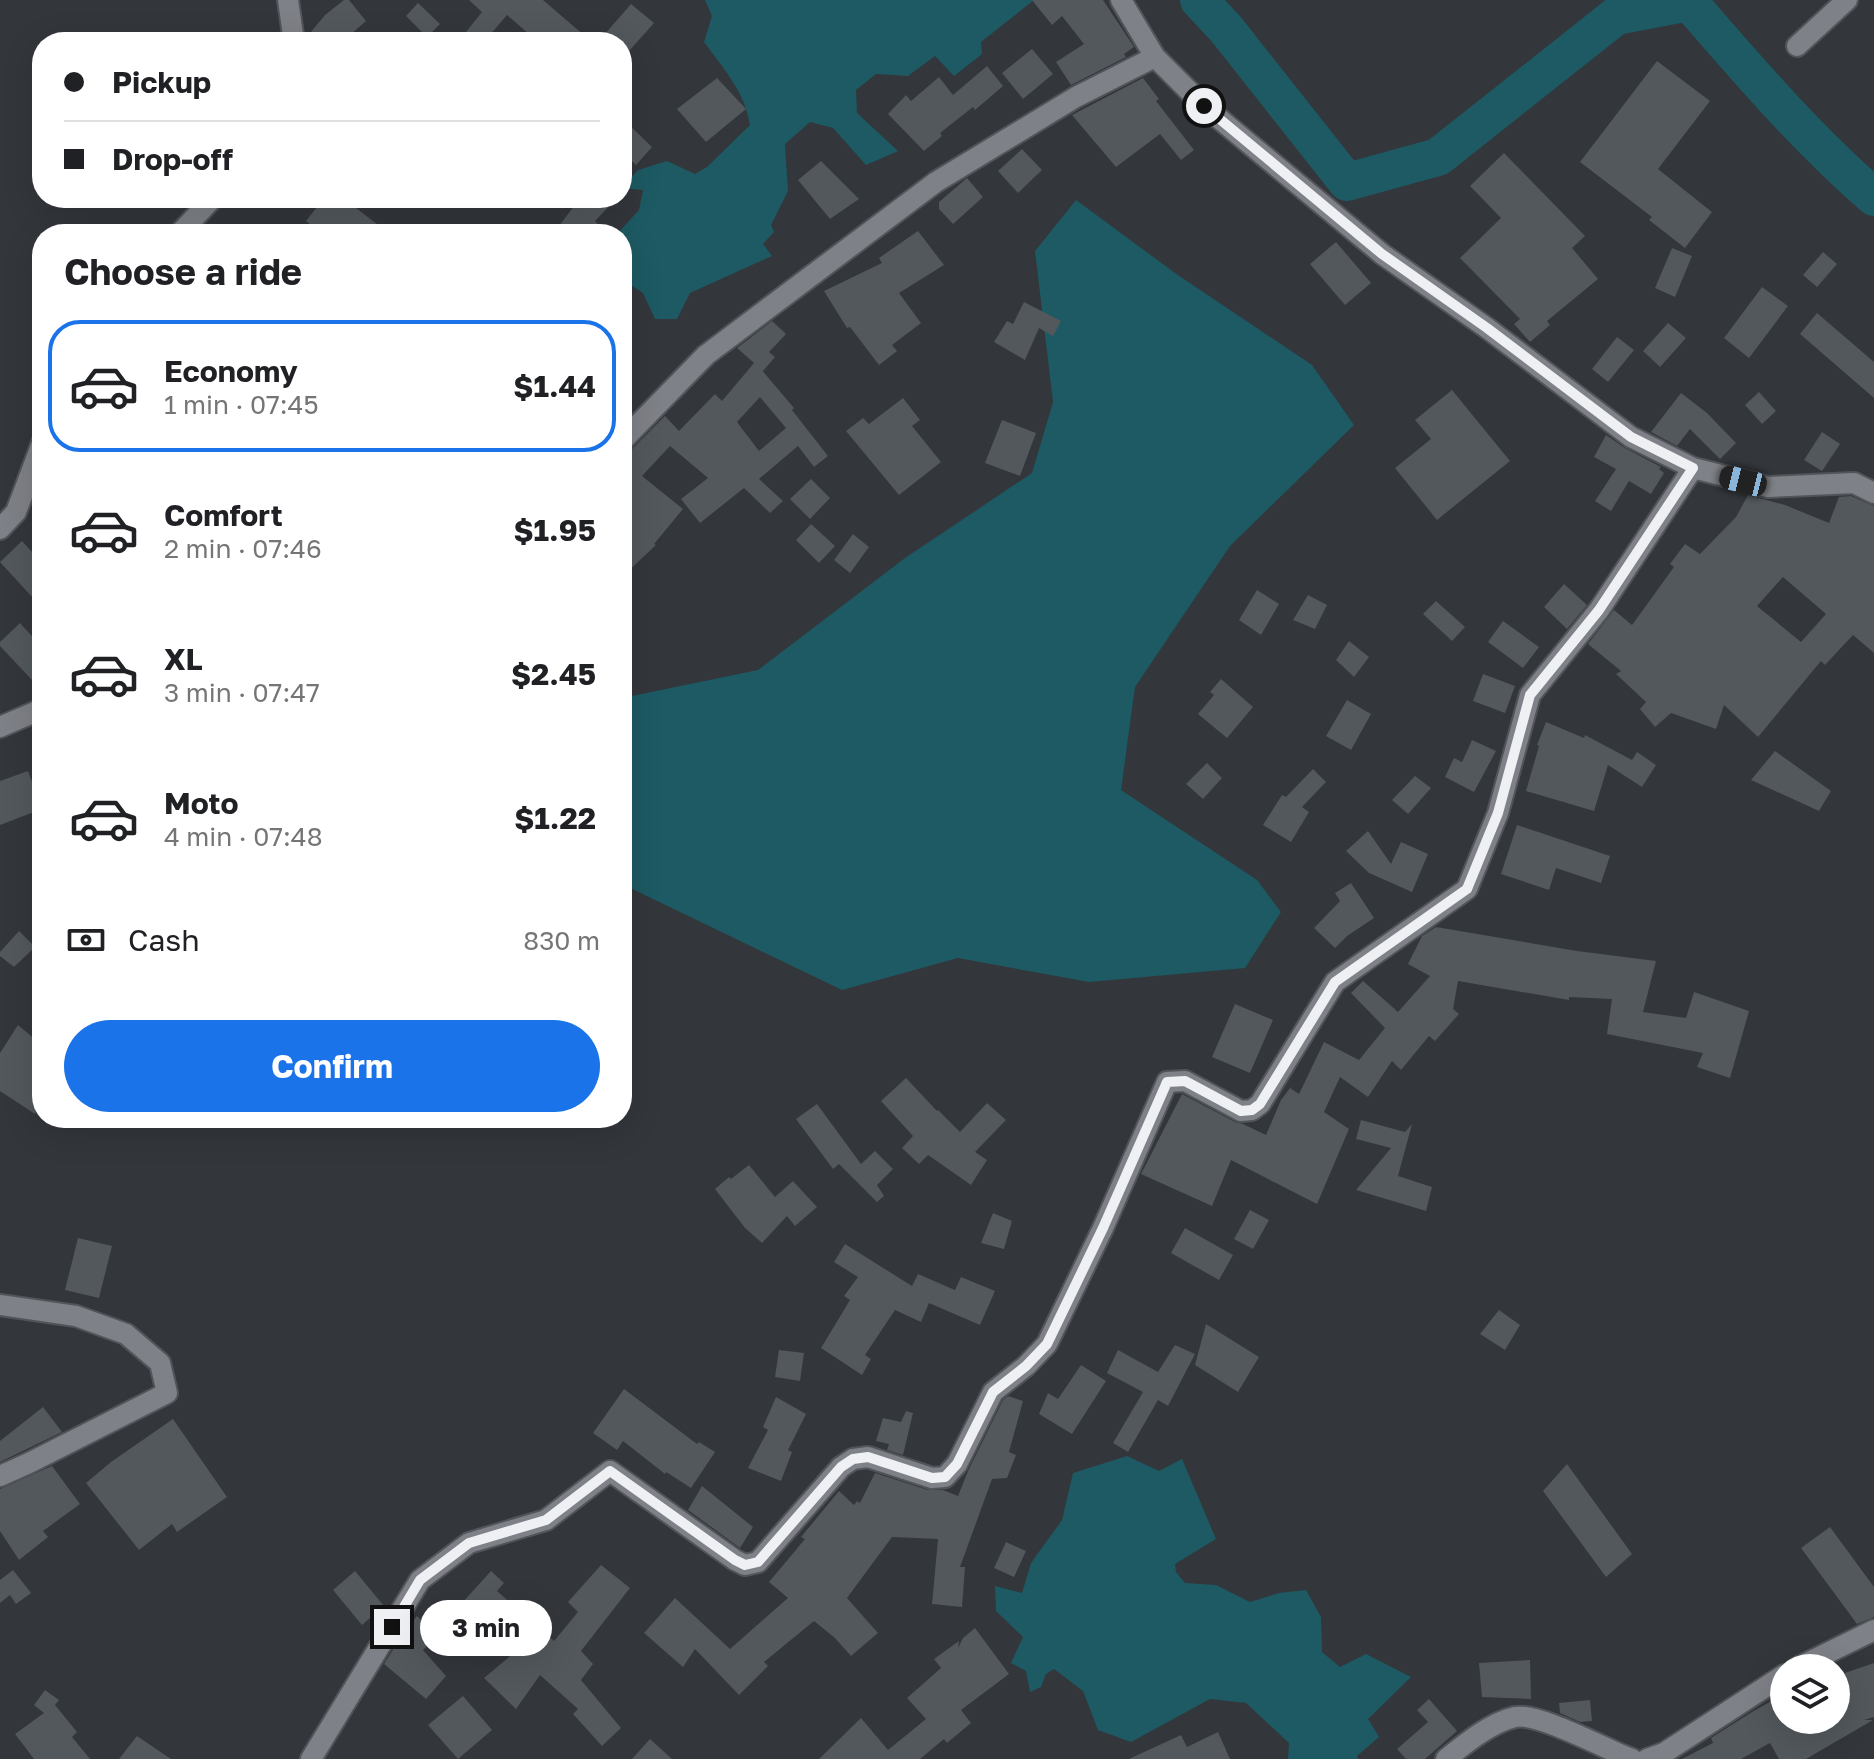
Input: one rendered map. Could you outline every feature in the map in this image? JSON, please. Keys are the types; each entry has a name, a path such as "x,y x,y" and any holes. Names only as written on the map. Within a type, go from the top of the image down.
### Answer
{"street":[{"path":"288,0 293,32"},
{"path":"1121,0 1155,57 1204,106 1382,254 1487,328 1631,437 1693,468 1768,487 1854,483 1874,493"},
{"path":"1797,46 1847,0"},
{"path":"632,431 706,355 936,182 1076,97 1155,57"},
{"path":"188,224 204,208"},
{"path":"311,1759 420,1580 469,1543 546,1520 610,1471 745,1565 758,1562 841,1467 853,1459 868,1457 932,1478 945,1477 957,1464 993,1392 1026,1366 1047,1344 1103,1228 1167,1082 1185,1081 1241,1111 1252,1110 1260,1104 1335,982 1467,889 1498,813 1530,695 1599,610 1693,468"},
{"path":"0,529 16,512 32,470"},
{"path":"0,727 32,713"},
{"path":"0,1305 76,1316 126,1334 160,1363 167,1393 0,1476"},
{"path":"1825,1654 1874,1630"},
{"path":"1647,1759 1664,1753 1770,1684"},
{"path":"1446,1759 1492,1726 1518,1716 1552,1723 1632,1759"}],"water":[{"path":"705,0 1034,0 981,42 982,54 954,76 935,56 908,76 876,74 856,90 857,113 898,151 866,165 833,128 810,122 785,144 788,191 771,225 774,232 763,244 772,256 690,293 677,319 655,319 643,293 632,286 632,224 626,224 639,210 643,190 632,189 632,177 638,170 667,161 695,174 707,167 750,125 738,91 704,42 712,16"},
{"path":"1076,200 1175,273 1312,365 1354,425 1230,546 1135,687 1121,790 1257,880 1281,912 1245,968 1089,982 958,958 842,990 632,889 632,696 758,670 905,558 1032,473 1053,402 1035,251"},
{"path":"1127,1456 1159,1471 1182,1459 1216,1539 1175,1564 1176,1572 1185,1583 1216,1585 1250,1602 1279,1593 1306,1590 1321,1617 1322,1652 1340,1667 1366,1654 1411,1677 1368,1719 1379,1737 1357,1756 1358,1759 1288,1759 1289,1743 1246,1703 1210,1699 1131,1742 1098,1730 1083,1691 1054,1669 1046,1674 1041,1687 1030,1692 1026,1671 1011,1663 1023,1637 996,1611 995,1586 1022,1593 1031,1563 1062,1520 1073,1473"}],"building":[{"path":"344,0 349,0 366,21 353,32 311,32 325,15"},
{"path":"469,0 543,0 580,32 527,32 507,15 493,32 466,32 482,12"},
{"path":"1032,0 1103,0 1134,47 1124,54 1126,57 1071,85 1056,62 1084,44 1062,16 1052,25"},
{"path":"418,3 440,24 432,32 422,32 406,16"},
{"path":"631,4 654,23 632,48 632,32 607,32"},
{"path":"1032,49 1053,74 1023,99 1002,73"},
{"path":"1657,61 1710,101 1658,169 1712,212 1685,248 1649,220 1652,217 1580,162"},
{"path":"987,66 1003,86 975,110 973,107 940,133 942,136 924,151 888,114 906,95 911,101 939,77 953,95"},
{"path":"717,78 746,109 706,142 677,109"},
{"path":"1143,78 1159,99 1156,101 1194,150 1181,160 1160,134 1116,167 1072,115"},
{"path":"632,128 652,147 636,165 632,161"},
{"path":"1022,149 1042,170 1018,193 998,171"},
{"path":"1504,153 1585,236 1572,248 1598,279 1547,321 1550,325 1530,342 1514,324 1520,319 1460,258 1501,218 1470,186"},
{"path":"821,161 859,199 830,219 798,180"},
{"path":"967,178 983,197 953,224 939,209 939,202"},
{"path":"316,208 356,208 377,224 310,224 306,221"},
{"path":"572,208 607,208 595,221 598,224 560,224"},
{"path":"918,231 944,265 899,293 921,323 892,345 897,351 879,365 850,327 847,328 824,291 882,263 879,258"},
{"path":"1336,242 1371,283 1345,305 1310,264"},
{"path":"1672,248 1692,256 1675,297 1655,288"},
{"path":"1823,252 1837,264 1817,287 1803,275"},
{"path":"1762,287 1788,306 1749,358 1724,338"},
{"path":"1024,302 1061,321 1053,336 1039,328 1025,360 994,342 1007,321 1013,324"},
{"path":"1817,313 1874,362 1874,398 1800,334"},
{"path":"772,321 786,334 769,352 775,357 763,371 761,369 828,456 814,467 798,446 759,479 783,501 770,513 744,488 700,523 681,499 708,478 670,446 642,476 683,509 656,545 632,568 632,449 665,416 679,431 715,394 722,401 754,363 737,348","holes":["760,397 786,428 759,451 737,422"]},
{"path":"1668,323 1686,338 1660,367 1643,351"},
{"path":"1617,337 1634,350 1608,382 1592,369"},
{"path":"1452,390 1510,461 1437,520 1395,468 1431,439 1415,420"},
{"path":"1759,392 1776,411 1762,424 1745,405"},
{"path":"1681,393 1707,413 1736,443 1720,459 1690,429 1677,446 1651,432"},
{"path":"903,398 920,420 912,426 941,462 899,495 846,431 863,418 869,424"},
{"path":"1002,420 1036,433 1020,476 985,463"},
{"path":"1822,432 1840,444 1822,471 1804,460"},
{"path":"1606,435 1661,467 1659,469 1664,473 1651,494 1629,481 1611,511 1595,501 1616,469 1594,457"},
{"path":"811,479 830,498 810,519 790,499"},
{"path":"1748,495 1785,505 1829,523 1839,497 1851,496 1874,506 1874,653 1853,635 1825,665 1821,661 1758,737 1724,705 1716,729 1671,713 1655,727 1640,709 1646,702 1616,674 1621,671 1588,644 1614,610 1632,625 1674,567 1670,564 1685,544 1700,554 1736,517","holes":["1783,577 1826,614 1801,642 1757,606"]},
{"path":"811,524 835,546 819,563 796,540"},
{"path":"853,534 869,547 850,573 834,560"},
{"path":"22,541 32,552 32,597 0,562"},
{"path":"1564,584 1587,605 1567,629 1544,607"},
{"path":"1257,590 1279,604 1261,635 1239,620"},
{"path":"1308,595 1327,605 1315,629 1293,620"},
{"path":"1436,601 1465,627 1452,641 1423,614"},
{"path":"1503,621 1539,647 1523,668 1488,642"},
{"path":"20,623 32,636 32,680 0,646 0,642"},
{"path":"1349,641 1369,657 1354,677 1336,660"},
{"path":"1483,674 1515,686 1505,713 1473,701"},
{"path":"1221,679 1253,707 1227,738 1198,714 1214,695 1210,692"},
{"path":"1347,700 1371,714 1351,750 1326,736"},
{"path":"1546,722 1584,738 1585,735 1632,760 1637,752 1656,765 1642,787 1608,765 1594,811 1526,791"},
{"path":"1472,740 1496,751 1474,792 1445,777 1454,758 1462,762"},
{"path":"1775,751 1831,791 1819,811 1751,780"},
{"path":"1207,763 1222,778 1203,799 1186,784"},
{"path":"1313,769 1326,782 1302,807 1309,812 1291,842 1263,825 1282,795 1286,797"},
{"path":"28,771 32,782 32,813 0,825 0,781"},
{"path":"1415,776 1431,788 1408,814 1392,800"},
{"path":"1517,825 1610,856 1601,883 1556,868 1549,890 1501,874"},
{"path":"1368,831 1391,864 1401,842 1428,854 1412,892 1369,873 1346,851"},
{"path":"1351,883 1374,918 1335,948 1314,928 1340,901 1335,893"},
{"path":"1436,927 1656,961 1643,1012 1686,1018 1694,992 1749,1011 1730,1078 1697,1067 1703,1053 1607,1034 1612,999 1569,997 1569,1000 1458,981 1453,1009 1459,1014 1435,1041 1429,1036 1401,1070 1392,1061 1368,1097 1340,1077 1324,1112 1349,1129 1317,1204 1231,1160 1212,1206 1141,1174 1182,1094 1266,1135 1281,1100 1290,1088 1299,1094 1324,1042 1359,1060 1385,1028 1351,993 1363,981 1398,1012 1430,976 1408,964 1422,936"},
{"path":"19,931 32,944 32,950 14,967 0,956 0,952"},
{"path":"1235,1004 1273,1020 1250,1073 1212,1057"},
{"path":"18,1025 32,1037 32,1112 0,1091 0,1053"},
{"path":"906,1078 960,1132 987,1103 1006,1120 975,1152 987,1160 971,1185 928,1155 919,1164 902,1148 913,1136 881,1101"},
{"path":"817,1104 861,1164 875,1151 893,1169 877,1185 884,1196 877,1202 839,1164 833,1169 796,1119"},
{"path":"1361,1120 1405,1132 1412,1124 1398,1176 1432,1187 1426,1211 1356,1190 1391,1148 1356,1139"},
{"path":"749,1165 775,1197 793,1181 817,1207 795,1226 787,1216 762,1243 745,1228 715,1189"},
{"path":"1250,1210 1269,1220 1253,1249 1234,1239"},
{"path":"993,1213 1012,1221 1004,1249 981,1243"},
{"path":"1185,1228 1233,1255 1219,1280 1171,1253"},
{"path":"78,1238 112,1246 99,1298 65,1290"},
{"path":"845,1244 912,1286 918,1274 955,1290 961,1277 995,1291 980,1325 929,1303 921,1322 895,1310 865,1355 871,1359 862,1375 821,1348 850,1300 844,1296 858,1277 834,1262"},
{"path":"1499,1310 1520,1325 1505,1350 1480,1334"},
{"path":"1206,1324 1259,1357 1238,1392 1195,1365"},
{"path":"1175,1345 1195,1354 1168,1406 1158,1400 1128,1452 1113,1443 1143,1392 1107,1373 1118,1350 1158,1372"},
{"path":"779,1350 804,1353 800,1381 775,1377"},
{"path":"1081,1365 1106,1381 1072,1434 1039,1414 1048,1393 1058,1399"},
{"path":"624,1389 697,1444 699,1442 715,1452 691,1488 665,1474 623,1441 617,1450 593,1433"},
{"path":"1008,1396 1023,1401 1009,1452 1016,1455 1007,1478 992,1479 960,1567 965,1567 962,1607 932,1604 938,1539 892,1537 847,1598 878,1633 851,1656 814,1621 764,1662 768,1666 739,1695 695,1649 683,1667 644,1633 675,1598 730,1649 788,1598 769,1582 839,1491 854,1505 857,1501 860,1503 875,1473 958,1496 1003,1400"},
{"path":"776,1397 806,1414 788,1450 792,1452 781,1481 748,1468 768,1430 763,1427"},
{"path":"43,1407 62,1432 0,1462 0,1441"},
{"path":"906,1411 913,1413 903,1455 887,1450 889,1444 876,1441 883,1418 901,1422"},
{"path":"173,1419 227,1497 177,1532 172,1524 139,1550 86,1483"},
{"path":"1567,1464 1632,1554 1606,1577 1543,1491"},
{"path":"52,1466 80,1504 43,1531 48,1537 19,1560 0,1531 0,1489"},
{"path":"702,1486 753,1527 740,1548 688,1510"},
{"path":"1830,1527 1874,1587 1874,1617 1857,1624 1801,1548"},
{"path":"1006,1542 1026,1551 1014,1577 994,1568"},
{"path":"601,1565 630,1588 581,1651 593,1664 581,1680 621,1728 602,1746 573,1714 578,1709 540,1675 516,1709 484,1678 515,1652 461,1604 491,1571 504,1583 497,1591 554,1641 578,1612 568,1602"},
{"path":"13,1570 31,1593 16,1604 10,1595 0,1603 0,1580"},
{"path":"355,1571 384,1606 362,1625 333,1590"},
{"path":"417,1616 438,1636 423,1650 446,1676 426,1699 384,1664"},
{"path":"975,1628 1009,1674 961,1710 971,1723 947,1743 944,1739 920,1759 819,1759 861,1718 888,1750 926,1719 907,1698 941,1668 934,1659 959,1641 958,1648 963,1638"},
{"path":"1530,1660 1531,1699 1482,1697 1479,1663"},
{"path":"1874,1663 1874,1717 1864,1720 1873,1720 1850,1733 1850,1671"},
{"path":"45,1690 59,1700 55,1705 77,1732 72,1737 90,1759 34,1759 15,1734 44,1713 34,1705"},
{"path":"463,1696 492,1730 458,1759 428,1725"},
{"path":"1429,1699 1457,1731 1425,1759 1406,1759 1397,1749 1428,1722 1417,1710"},
{"path":"1590,1700 1592,1721 1580,1722 1560,1713 1559,1703"},
{"path":"1770,1702 1770,1734 1849,1734 1806,1759 1779,1759 1770,1743 1741,1759 1682,1759 1713,1743 1711,1738"},
{"path":"1218,1732 1230,1759 1129,1759 1181,1735 1187,1747"},
{"path":"137,1736 171,1759 119,1759"},
{"path":"650,1739 672,1759 632,1759"}],"waterway":[{"path":"1199,0 1226,29 1347,182 1438,157 1616,16 1689,2 1801,127 1874,197"}],"route":[{"path":"392,1627 420,1580 469,1543 546,1520 610,1471 745,1565 758,1562 841,1467 853,1459 868,1457 932,1478 945,1477 957,1464 993,1392 1026,1366 1047,1344 1103,1228 1167,1082 1185,1081 1241,1111 1252,1110 1260,1104 1335,982 1467,889 1498,813 1530,695 1599,610 1693,468 1631,437 1487,328 1382,254 1204,106"}]}
